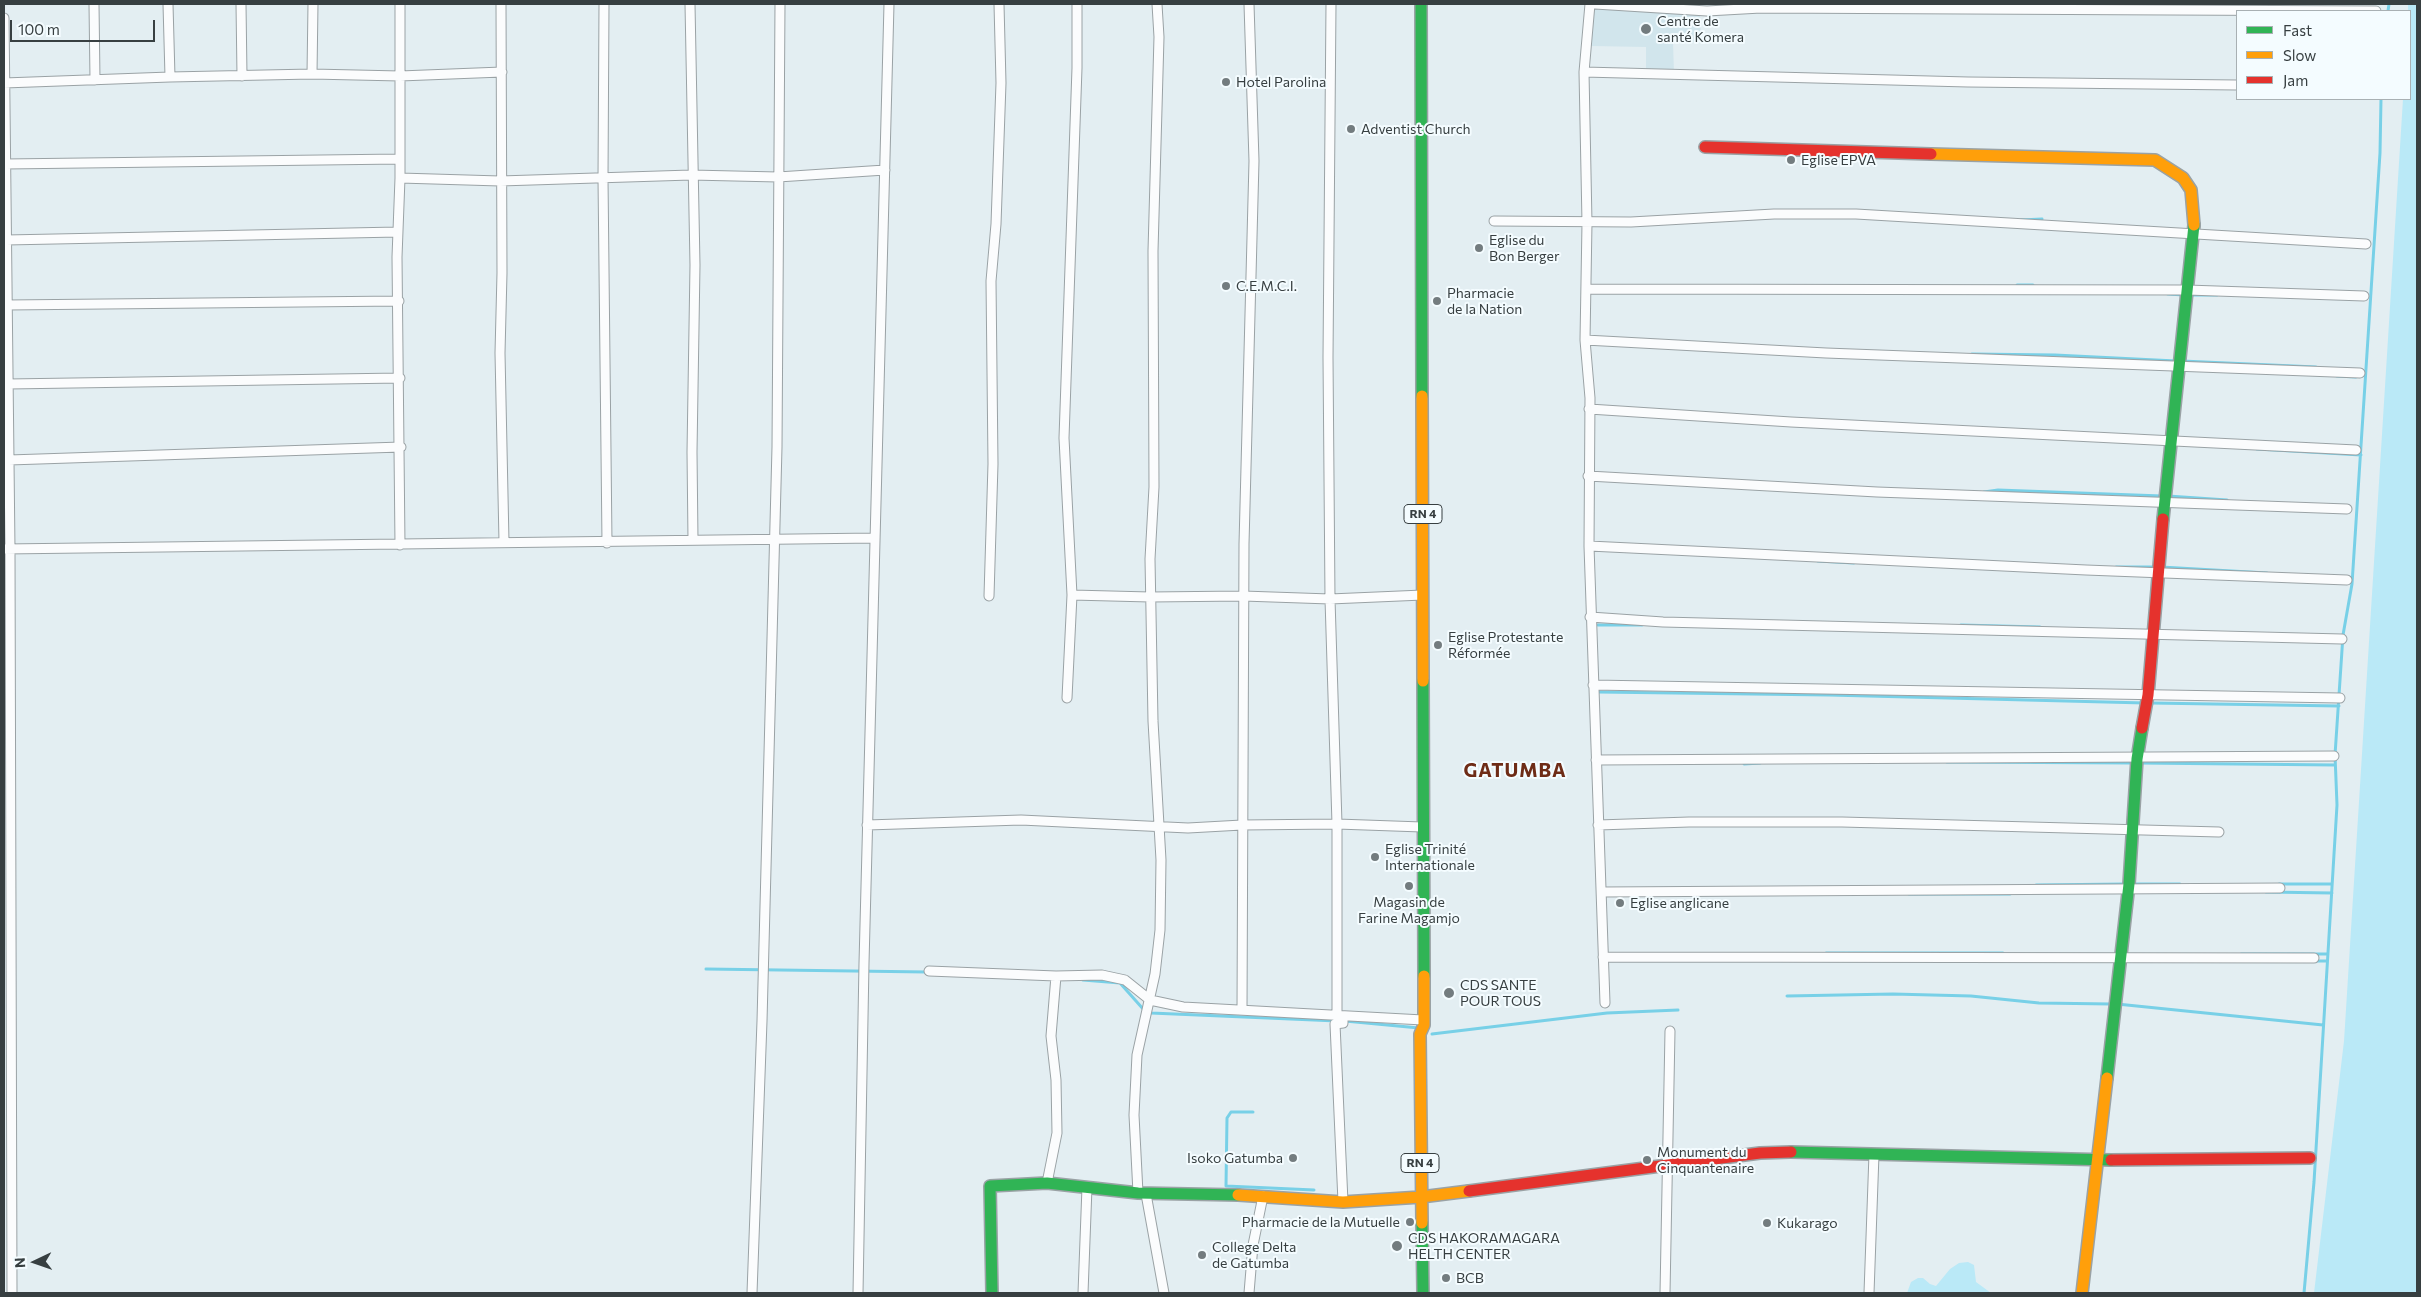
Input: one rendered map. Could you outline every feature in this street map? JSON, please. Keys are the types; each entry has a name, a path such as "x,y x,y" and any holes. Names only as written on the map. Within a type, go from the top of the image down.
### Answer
{"street":[{"path":"94,4 95,80"},
{"path":"168,4 170,77"},
{"path":"241,4 242,76"},
{"path":"312,4 312,74"},
{"path":"400,4 400,178 397,257 401,447 400,545"},
{"path":"501,4 500,180 502,273 500,354 504,542"},
{"path":"604,4 603,178 607,543"},
{"path":"690,4 691,175 695,264 692,452 693,540"},
{"path":"752,1293 764,961 775,541 780,4"},
{"path":"858,1293 863,980 889,4"},
{"path":"989,596 993,464 992,281 1001,83 999,4"},
{"path":"1067,698 1072,595 1064,438 1077,4"},
{"path":"1157,4 1159,37 1158,110 1153,252 1154,487 1150,597 1153,721 1160,826 1160,930 1148,1008 1136,1065 1134,1115 1142,1194 1164,1293"},
{"path":"1242,1010 1244,596 1254,160 1249,4"},
{"path":"1331,4 1328,250 1330,303 1328,358 1330,599 1341,1018 1335,1024 1343,1202"},
{"name":"RN 4","path":"1421,4 1424,1024 1420,1034 1420,1197 1423,1293"},
{"path":"1590,4 1584,72 1587,223 1585,340 1589,409 1588,546 1605,1004"},
{"path":"1595,4 1706,11 1761,8 2236,10"},
{"path":"4,18 8,384 8,1099 12,1293"},
{"path":"4,84 170,77 312,74 400,76 502,72"},
{"path":"1584,72 1929,81 2236,85"},
{"path":"1705,147 2155,160 2183,178 2191,190 2194,202 2194,234 2170,440 2148,695 2137,759 2128,888 2082,1293"},
{"path":"5,164 400,160"},
{"path":"400,178 500,180 691,175 778,177 884,170"},
{"path":"1494,221 1656,222 1774,214 1856,214 2366,244"},
{"path":"6,240 398,232"},
{"path":"1586,290 2188,290 2364,296"},
{"path":"7,306 399,300"},
{"path":"1585,340 1826,353 2360,373"},
{"path":"8,384 400,378"},
{"path":"1589,409 1791,422 2356,450"},
{"path":"8,460 401,447"},
{"path":"1588,476 1877,492 2347,509"},
{"path":"7,549 400,545 504,542 607,543 693,540 775,541 875,538"},
{"path":"1588,546 2086,570 2159,571 2347,580"},
{"path":"1072,595 1150,597 1244,596 1330,599 1423,595"},
{"path":"1590,617 1662,622 2342,639"},
{"path":"1593,686 2340,698"},
{"path":"1596,760 2137,759 2334,756"},
{"path":"867,826 1021,820 1188,828 1242,825 1337,824 1422,827"},
{"path":"1598,825 1689,822 1832,822 2133,828 2219,832"},
{"path":"1602,892 2280,888"},
{"path":"1604,957 2314,958"},
{"path":"929,971 1056,979 1110,976 1125,980 1148,1008"},
{"path":"1047,1183 1057,1132 1056,1080 1051,1036 1056,979"},
{"path":"1148,1008 1183,1007 1341,1018 1423,1020"},
{"path":"1665,1293 1670,1032"},
{"path":"992,1293 990,1186 996,1184 1047,1183 1142,1194 1263,1196 1343,1202 1420,1197 1666,1167 1760,1153 2098,1160 2310,1158"},
{"path":"1869,1293 1874,1154"},
{"path":"1083,1293 1087,1187"},
{"path":"1249,1293 1253,1245 1263,1196"}],"shaded area":[{"path":"2408,4 2417,4 2417,1293 2314,1293 2344,1041 2403,100 2411,100 2411,10 2408,10"},
{"name":"Centre de santé Komera","path":"1594,9 1700,15 1701,42 1673,42 1674,74 1646,73 1646,47 1591,46"},
{"path":"1968,1262 1974,1265 1976,1282 1991,1293 1907,1293 1911,1282 1918,1278 1923,1278 1936,1286 1950,1269 1959,1263"}],"waterway":[{"path":"1993,5 2011,4"},
{"path":"2241,4 2259,4"},
{"path":"2388,10 2389,4"},
{"path":"2304,1293 2314,1182 2337,805 2335,755 2343,635 2352,584 2380,153 2381,100"},
{"path":"2021,220 2042,219"},
{"path":"2017,285 2033,285"},
{"path":"2168,294 2184,295"},
{"path":"2191,295 2217,295"},
{"path":"1972,354 2055,355 2176,361"},
{"path":"2182,361 2316,367"},
{"path":"2337,376 2356,377"},
{"path":"2257,449 2361,455"},
{"path":"1984,492 1998,490 2162,496"},
{"path":"2168,496 2227,500"},
{"path":"1818,561 1854,563"},
{"path":"2116,567 2155,567"},
{"path":"2161,567 2267,573"},
{"path":"1598,625 1642,625"},
{"path":"1961,625 2040,627"},
{"path":"1598,692 1829,695 2145,703"},
{"path":"2151,703 2339,706"},
{"path":"1947,762 2133,763"},
{"path":"1744,764 1760,763"},
{"path":"2139,763 2335,765"},
{"path":"2036,885 2125,884"},
{"path":"2131,884 2180,884"},
{"path":"2279,884 2332,884"},
{"path":"2266,892 2332,893"},
{"path":"1909,894 2010,894"},
{"path":"1826,953 2003,953"},
{"path":"2241,954 2328,954"},
{"path":"2314,961 2327,961"},
{"path":"706,969 927,972"},
{"path":"1083,980 1120,983 1144,1010 1151,1013 1337,1021"},
{"path":"1787,996 1893,994 1971,996 2039,1003 2111,1004"},
{"path":"2117,1004 2323,1025"},
{"path":"1432,1034 1607,1013 1678,1010"},
{"path":"1345,1021 1419,1028"},
{"path":"1253,1112 1231,1112 1227,1118 1226,1186 1314,1190"}],"traffic: fast":[{"path":"1421,4 1422,396"},
{"path":"2163,519 2194,225"},
{"path":"1423,681 1424,976"},
{"path":"2107,1078 2129,884 2137,759 2142,728"},
{"path":"1791,1152 2111,1160"},
{"path":"992,1293 990,1186 1047,1183 1138,1193 1238,1195"},
{"path":"1422,1223 1423,1293"}],"traffic: slow":[{"path":"1931,154 2155,160 2183,178 2191,190 2194,225"},
{"path":"1422,396 1423,681"},
{"path":"1422,1223 1420,1034 1424,1025 1424,976"},
{"path":"2082,1293 2107,1078"},
{"path":"1238,1195 1343,1202 1421,1197 1469,1191"}],"traffic: jam":[{"path":"1705,147 1931,154"},
{"path":"2142,728 2148,695 2163,519"},
{"path":"1469,1191 1760,1153 1791,1152"},
{"path":"2111,1160 2310,1158"}],"place":[{"name":"Centre de santé Komera","path":"1646,29"},
{"name":"Hotel Parolina","path":"1226,82"},
{"name":"Adventist Church","path":"1351,129"},
{"name":"Eglise EPVA","path":"1791,160"},
{"name":"Eglise du Bon Berger","path":"1479,248"},
{"name":"C.E.M.C.I.","path":"1226,286"},
{"name":"Pharmacie de la Nation","path":"1437,301"},
{"name":"Eglise Protestante Réformée","path":"1438,645"},
{"name":"Eglise Trinité Internationale","path":"1375,857"},
{"name":"Magasin de Farine Magamjo","path":"1409,886"},
{"name":"Eglise anglicane","path":"1620,903"},
{"name":"CDS SANTE POUR TOUS","path":"1449,993"},
{"name":"Isoko Gatumba","path":"1293,1158"},
{"name":"Monument du Cinquantenaire","path":"1647,1160"},
{"name":"Pharmacie de la Mutuelle","path":"1410,1222"},
{"name":"Kukarago","path":"1767,1223"},
{"name":"CDS HAKORAMAGARA HELTH CENTER","path":"1397,1246"},
{"name":"College Delta de Gatumba","path":"1202,1255"},
{"name":"BCB","path":"1446,1278"}],"district":[{"name":"GATUMBA","path":"1515,771"}]}
